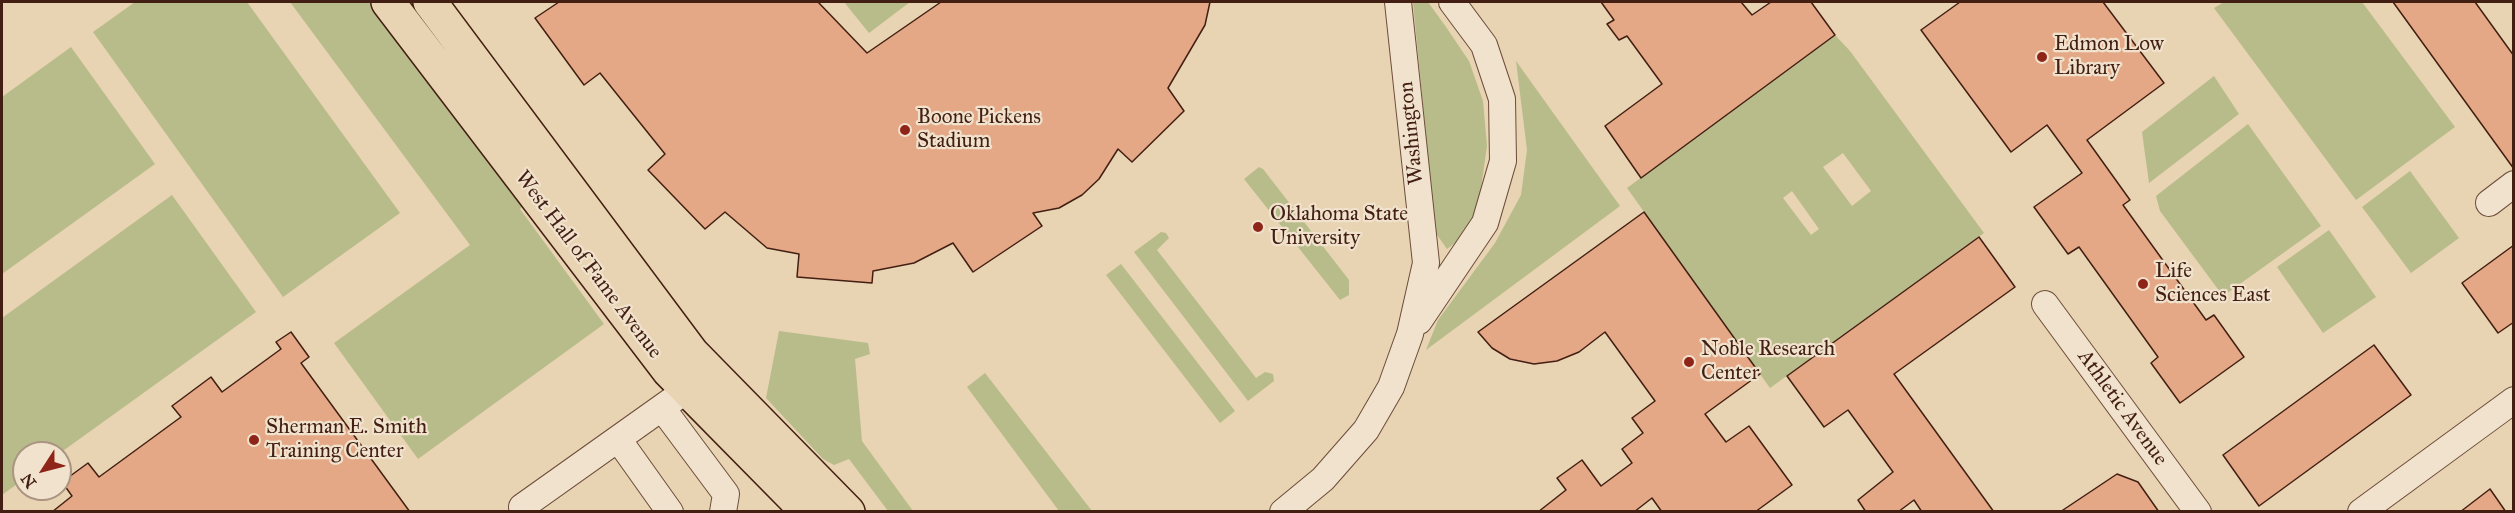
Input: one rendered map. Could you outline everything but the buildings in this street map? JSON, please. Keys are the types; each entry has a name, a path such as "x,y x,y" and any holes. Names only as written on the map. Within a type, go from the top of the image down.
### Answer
{"main road":[{"name":"West Hall of Fame Avenue","path":"387,2 669,371 675,398 808,512"},
{"name":"West Hall of Fame Avenue","path":"430,2 692,353 848,512"}],"street":[{"name":"Washington","path":"1398,2 1426,262 1410,334"},
{"path":"1283,512 1323,479 1366,430 1391,387 1410,334 1485,223 1503,161 1502,99 1484,45 1452,2"},
{"path":"2488,203 2514,184"},
{"name":"Athletic Avenue","path":"2045,304 2198,512"},
{"path":"525,512 522,507 675,398 726,494 723,512"},
{"path":"2361,512 2514,400"},
{"path":"618,439 670,512"}],"green space":[{"path":"135,2 247,2 400,213 283,297 93,32"},
{"path":"290,2 374,2 524,205 520,209 604,324 418,459 334,343 470,245"},
{"path":"844,2 910,2 869,33"},
{"path":"1413,2 1428,2 1446,27 1469,61 1483,101 1487,146 1481,188 1473,218 1458,241 1447,249 1435,232"},
{"path":"2224,2 2362,2 2455,127 2356,200 2214,8"},
{"path":"1835,35 1850,51 1984,233 1770,388 1627,188","holes":["1843,153 1871,191 1852,206 1823,167","1792,191 1819,229 1811,235 1783,198"]},
{"path":"71,47 155,164 2,274 2,97"},
{"path":"1516,61 1620,206 1426,350 1438,320 1495,243 1521,195 1527,150"},
{"path":"2214,76 2239,114 2149,183 2142,132"},
{"path":"2248,124 2321,226 2223,296 2160,211 2156,196"},
{"path":"1259,167 1263,169 1349,280 1349,295 1340,300 1244,179"},
{"path":"2410,171 2459,238 2411,273 2362,207"},
{"path":"172,195 256,312 72,444 72,441 12,441 12,488 2,495 2,318"},
{"path":"2329,230 2376,297 2323,333 2277,267"},
{"path":"1161,232 1166,233 1169,238 1157,250 1256,378 1265,372 1273,374 1274,381 1248,401 1134,252"},
{"path":"1121,264 1235,411 1220,423 1106,275"},
{"path":"779,331 868,343 870,354 855,359 862,441 913,511 888,511 849,459 834,465 823,459 766,398"},
{"path":"985,373 1092,511 1059,511 967,387"}],"place":[{"name":"Edmon Low Library","path":"2042,57"},
{"name":"Boone Pickens Stadium","path":"905,130"},
{"name":"Oklahoma State University","path":"1258,227"},
{"name":"Life Sciences East","path":"2143,284"},
{"name":"Noble Research Center","path":"1689,362"},
{"name":"Sherman E. Smith Training Center","path":"254,440"}]}
